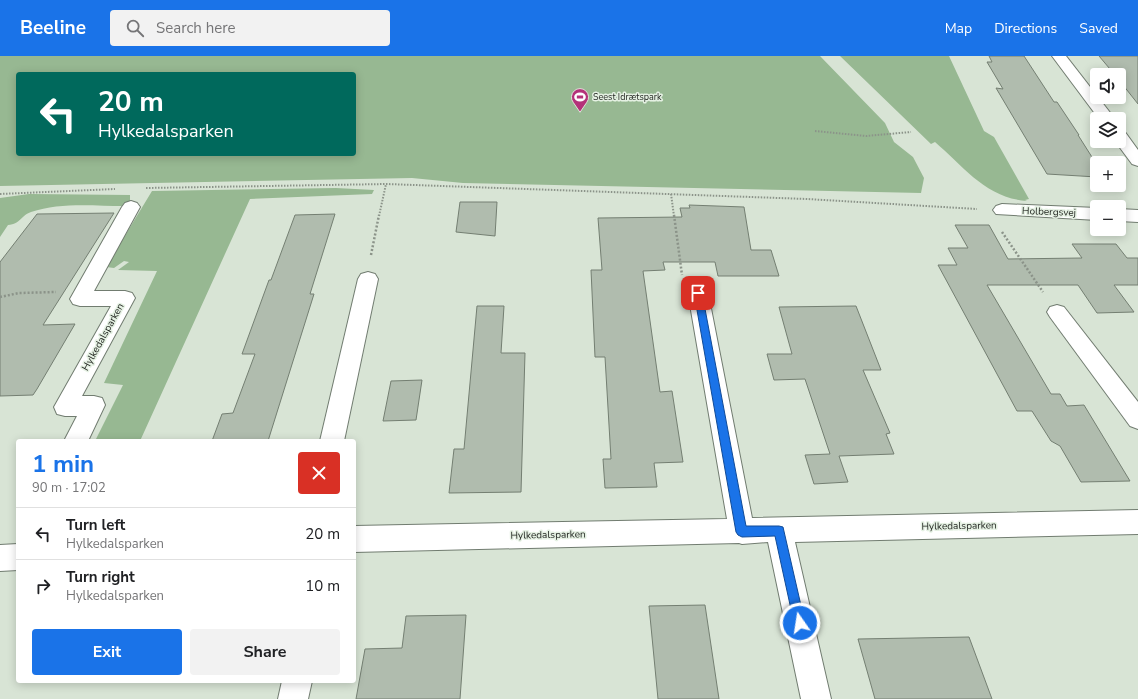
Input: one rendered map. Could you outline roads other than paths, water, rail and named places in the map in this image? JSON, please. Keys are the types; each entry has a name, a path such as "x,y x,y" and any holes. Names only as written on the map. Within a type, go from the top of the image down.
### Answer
{"street":[{"path":"1059,56 1102,112"},
{"path":"1126,145 1138,161"},
{"name":"Hylkedalsparken","path":"77,439 94,405 65,407 125,298 80,299 131,207"},
{"name":"Holbergsvej","path":"994,210 1090,214"},
{"path":"1126,215 1138,216"},
{"path":"332,439 368,279"},
{"path":"698,293 742,532"},
{"path":"1057,312 1138,419"},
{"name":"Hylkedalsparken","path":"356,539 742,532 1138,522"},
{"path":"779,531 816,699"},
{"path":"0,558 16,558"},
{"path":"293,699 297,683"}],"place":[{"name":"Seest Idrætspark","path":"580,112"}]}
